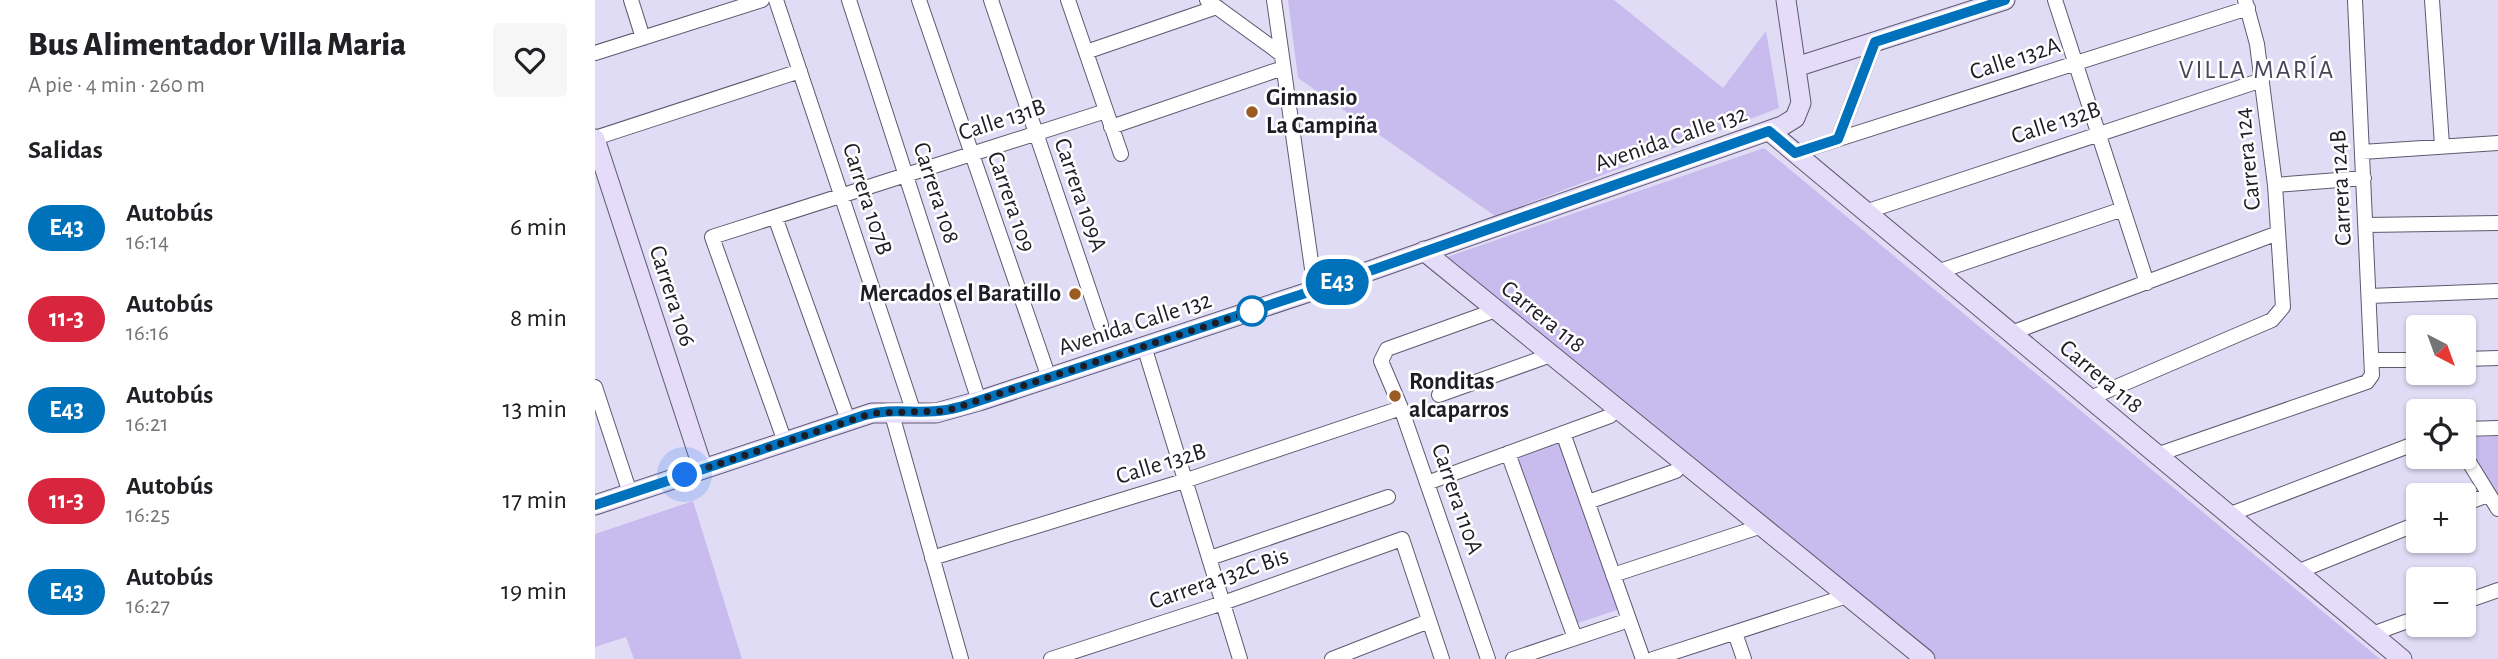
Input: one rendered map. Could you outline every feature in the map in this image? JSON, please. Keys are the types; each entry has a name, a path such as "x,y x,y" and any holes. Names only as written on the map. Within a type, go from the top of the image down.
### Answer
{"street":[{"path":"631,0 643,38"},
{"path":"595,53 762,0"},
{"name":"Carrera 107B","path":"776,0 914,413"},
{"name":"Carrera 108","path":"849,0 979,401"},
{"name":"Carrera 109","path":"919,0 1049,378"},
{"name":"Carrera 109A","path":"991,0 1101,325"},
{"path":"1069,0 1121,154"},
{"path":"1274,0 1315,290"},
{"path":"1786,0 1796,67 2005,0"},
{"path":"2056,0 2147,283"},
{"name":"Carrera 124B","path":"2355,0 2372,368"},
{"path":"2431,0 2442,145"},
{"path":"1086,52 1212,4 1282,61"},
{"name":"Calle 132A","path":"1795,153 2075,64 2247,4"},
{"name":"Carrera 124","path":"2088,399 2279,315 2283,307 2275,185 2262,80 2247,4"},
{"path":"1838,139 1875,42"},
{"path":"1111,127 1282,61"},
{"name":"Avenida Calle 132","path":"595,503 848,421 891,411 936,413 979,401 1315,290 1769,131 1791,121 1800,108 1796,67"},
{"path":"595,138 800,71"},
{"name":"Calle 132B","path":"1865,212 2262,80"},
{"name":"Calle 131B","path":"785,442 712,237 1106,111"},
{"name":"Carrera 118","path":"1769,131 2402,659"},
{"name":"Carrera 106","path":"595,138 703,469"},
{"path":"2363,152 2498,143"},
{"path":"2275,185 2364,178"},
{"path":"1937,272 2123,209"},
{"path":"775,217 848,421"},
{"path":"2366,225 2498,223"},
{"path":"2011,333 2278,233"},
{"name":"Carrera 118","path":"1424,251 1926,659"},
{"path":"2369,296 2498,291"},
{"name":"Carrera 110A","path":"1488,659 1401,408 1381,361 1387,349 1496,310"},
{"path":"1144,346 1240,659"},
{"path":"1439,395 1551,355"},
{"path":"2476,359 2498,358"},
{"path":"2156,455 2367,382 2372,368 2406,361"},
{"path":"595,387 631,493"},
{"name":"Calle 132B","path":"932,558 1187,480 1401,408"},
{"path":"891,411 961,659"},
{"path":"1427,483 1609,416"},
{"path":"2476,429 2498,428"},
{"path":"1563,433 1643,659"},
{"path":"2228,515 2406,447"},
{"path":"1508,453 1574,638"},
{"path":"2473,469 2498,509"},
{"path":"1587,502 1676,471"},
{"path":"2476,500 2488,495"},
{"path":"1210,558 1388,497"},
{"path":"1613,575 1762,526"},
{"path":"2297,572 2406,528"},
{"name":"Carrera 132C Bis","path":"1051,659 1223,603 1402,539 1429,621"},
{"path":"2476,598 2498,590"},
{"path":"1653,659 1847,596"},
{"path":"1513,659 1629,620"},
{"path":"1332,659 1429,621 1442,659"},
{"path":"2372,634 2406,622"},
{"path":"1735,633 1744,659"}],"shaded area":[{"path":"1288,0 1614,0 1723,88 1766,31 1779,108 1495,216 1298,78"},
{"path":"1764,148 2380,659 1934,659 1447,257"},
{"path":"2498,436 2498,500 2476,467 2476,437"},
{"path":"1561,440 1620,609 1575,624 1516,456"},
{"path":"693,501 742,659 634,659 626,637 595,647 595,534"}],"bus line":[{"name":"E43","path":"595,505 865,415 882,411 926,414 963,406 1321,288 1769,131 1795,153 1838,139 1875,42 2005,0"}],"place":[{"name":"Gimnasio La Campiña","path":"1252,112"},
{"name":"Mercados el Baratillo","path":"1075,294"},
{"name":"Ronditas alcaparros","path":"1395,396"}],"district":[{"name":"VILLA MARÍA","path":"2257,70"}],"route":[{"path":"685,475 873,413 891,411 926,414 946,411 1252,311"}]}
